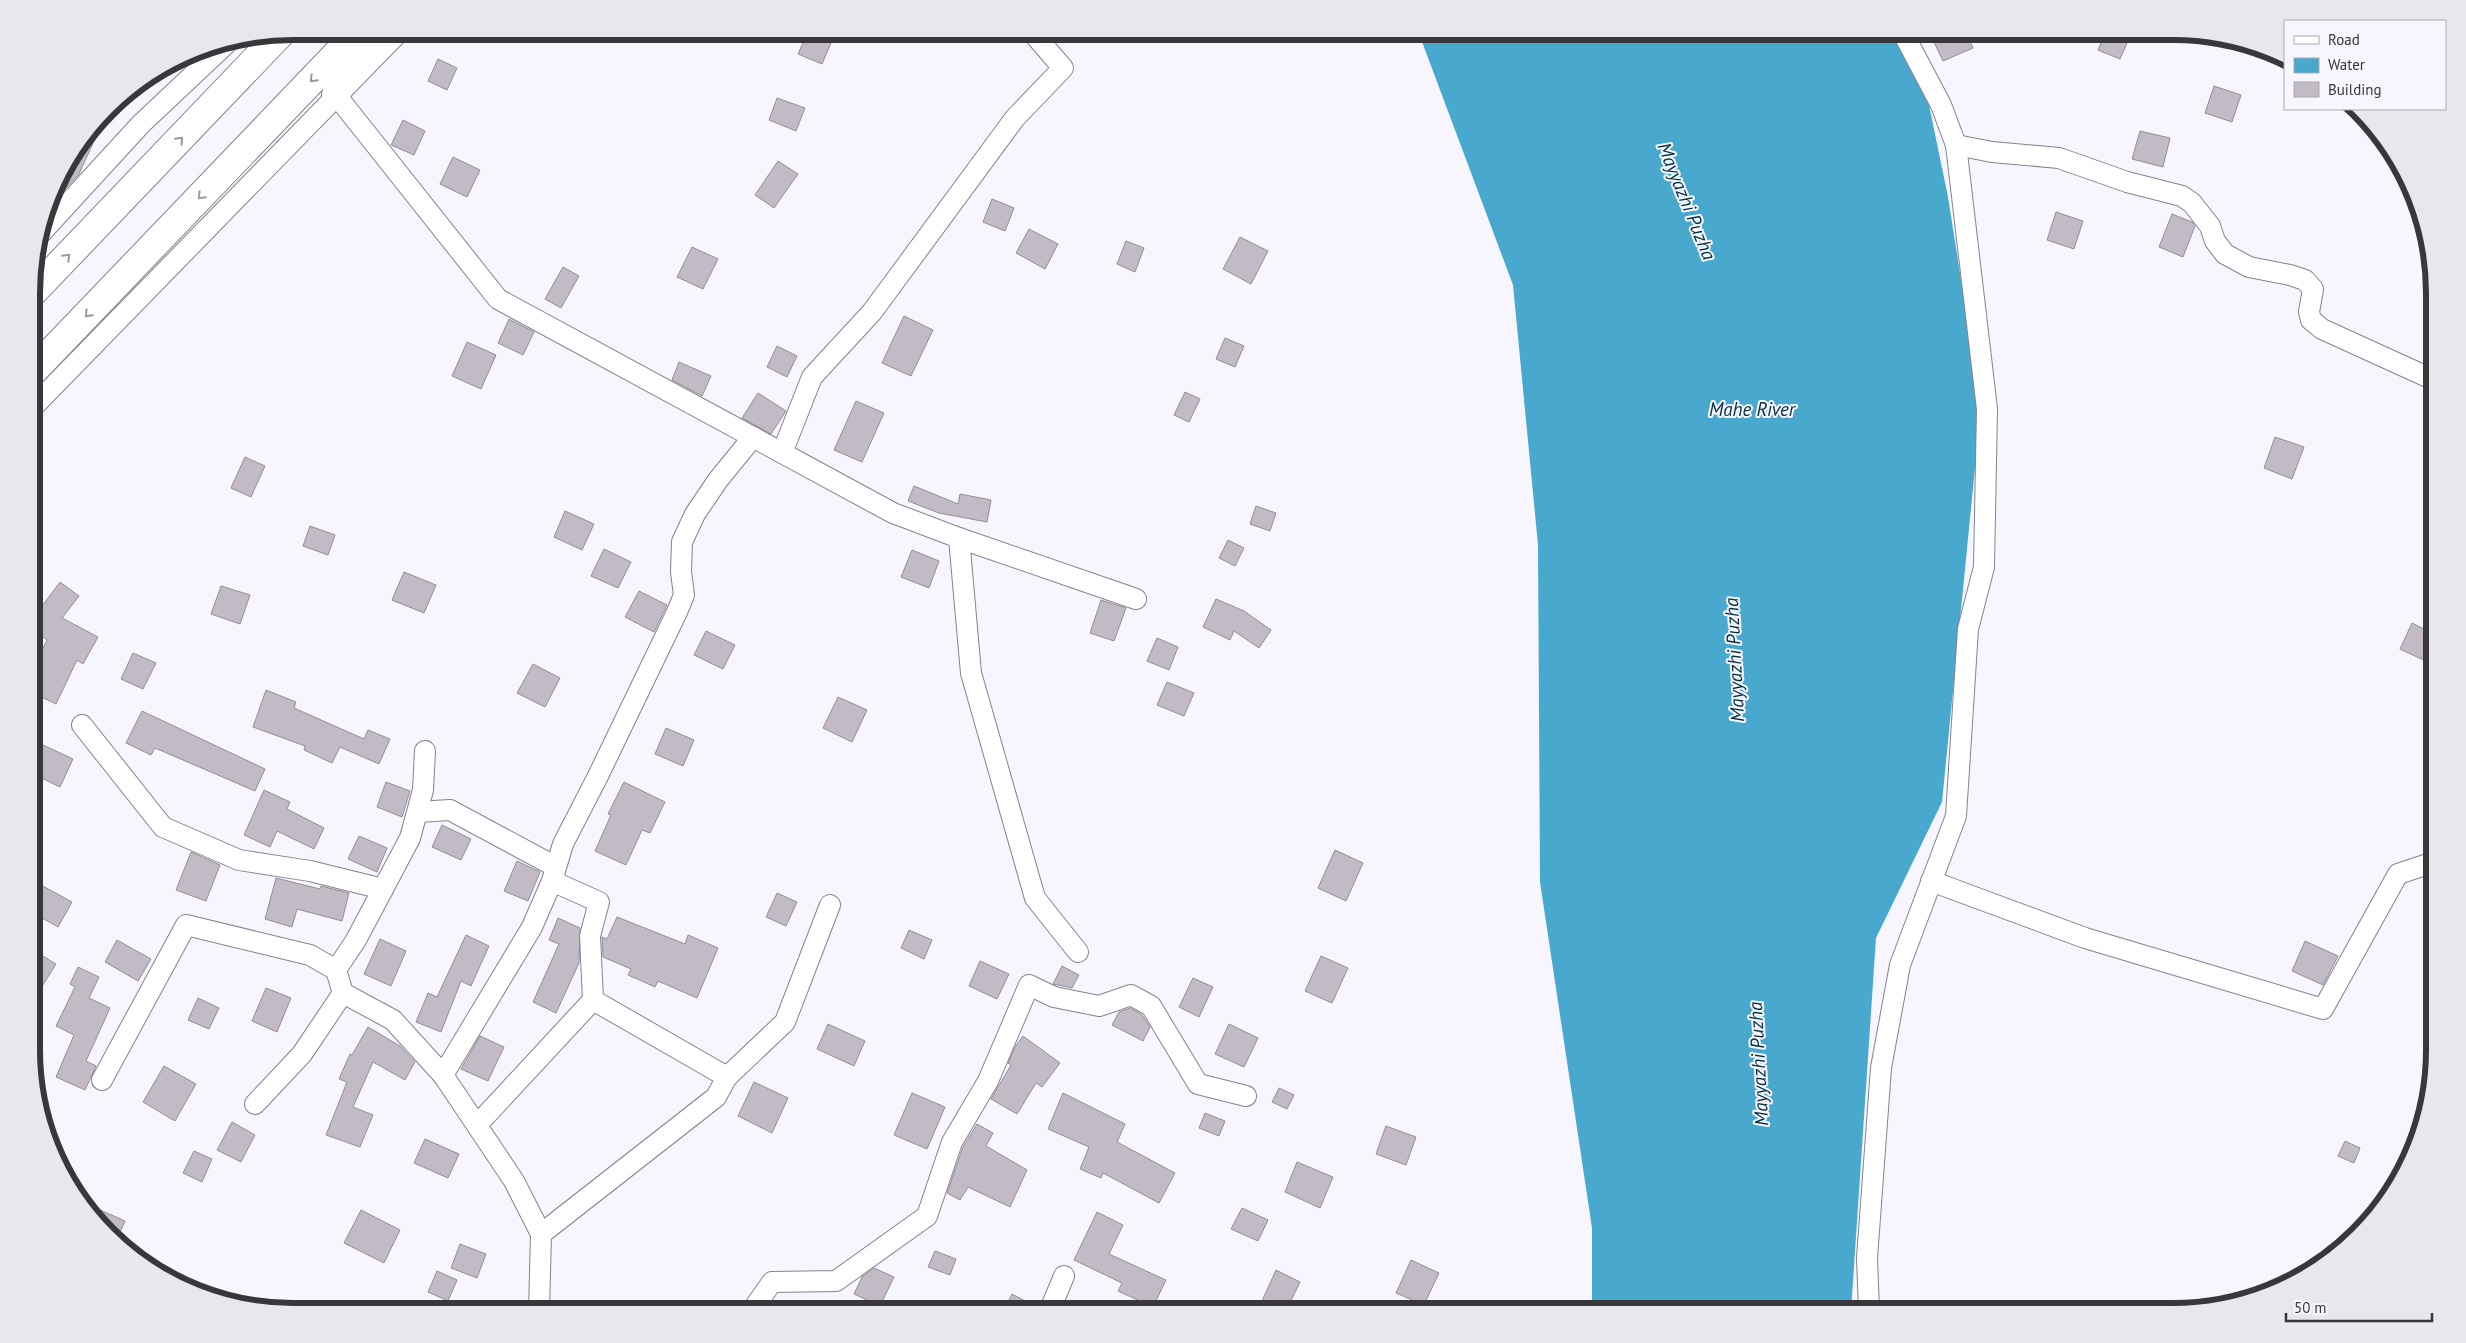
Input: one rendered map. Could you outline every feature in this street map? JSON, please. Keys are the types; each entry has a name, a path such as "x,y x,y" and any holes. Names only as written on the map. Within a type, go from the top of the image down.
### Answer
{"highway":[{"path":"40,365 350,40"},
{"path":"336,95 349,60 370,40"},
{"path":"40,285 273,41"}],"street":[{"path":"40,401 391,40"},
{"path":"782,453 812,376 872,312 1015,118 1063,68 1039,40"},
{"path":"1870,1303 1868,1258 1881,1068 1900,965 1956,816 1968,629 1984,567 1987,409 1956,145 1941,105 1907,40"},
{"path":"58,204 218,51"},
{"path":"336,95 498,299 893,513 959,538 1136,599"},
{"path":"1956,145 1992,152 2059,158 2127,182 2182,196 2192,203 2210,226 2215,242 2225,254 2249,267 2305,280 2313,289 2309,312 2311,320 2322,329 2426,376"},
{"path":"443,1075 532,927 554,874 562,844 598,776 684,595 681,572 682,542 700,507 718,480 753,437"},
{"path":"959,538 970,673 1035,898 1078,952"},
{"path":"82,724 163,827 239,860 310,871 383,889"},
{"path":"336,970 356,940 410,838 423,790 425,751"},
{"path":"418,812 450,810 600,902 590,936 593,1000 477,1125"},
{"path":"1931,881 2086,938 2323,1009 2398,874 2426,865"},
{"path":"541,1234 716,1097 727,1077 785,1022 830,905"},
{"path":"102,1080 186,925 310,955 336,970 343,994 393,1020 443,1075 514,1181 541,1234 539,1303"},
{"path":"757,1303 772,1282 836,1281 927,1216 952,1142 988,1081 1029,985 1054,997 1099,1006 1131,995 1151,1006 1198,1084 1246,1096"},
{"path":"255,1104 302,1054 343,994"},
{"path":"593,1000 727,1077"},
{"path":"1054,1303 1064,1276"}],"water":[{"name":"Mahe River","path":"1421,40 1895,40 1929,105 1948,197 1981,407 1942,802 1876,938 1852,1303 1592,1303 1592,1228 1540,882 1538,545 1513,285"}],"building":[{"path":"804,40 832,40 822,64 798,54"},
{"path":"1933,40 1969,40 1973,48 1943,61"},
{"path":"2102,40 2128,41 2120,59 2098,50"},
{"path":"438,59 457,68 447,90 428,81"},
{"path":"2214,86 2241,95 2232,122 2205,113"},
{"path":"777,98 805,108 796,131 769,120"},
{"path":"403,120 425,131 414,155 391,145"},
{"path":"2140,131 2170,138 2163,167 2132,159"},
{"path":"93,138 95,139 79,174 65,189 63,188 74,166"},
{"path":"453,157 480,170 467,197 440,184"},
{"path":"778,161 798,174 774,208 755,195"},
{"path":"992,199 1014,208 1005,231 983,222"},
{"path":"2056,212 2083,221 2074,249 2047,240"},
{"path":"2172,214 2192,222 2195,226 2183,257 2159,247"},
{"path":"1029,229 1058,244 1045,269 1016,253"},
{"path":"1240,237 1268,251 1251,284 1223,269"},
{"path":"1126,241 1144,248 1135,272 1117,264"},
{"path":"692,247 718,259 703,289 677,277"},
{"path":"563,267 579,276 561,308 545,299"},
{"path":"904,316 933,330 911,376 882,363"},
{"path":"509,319 534,332 523,355 498,343"},
{"path":"1225,338 1244,346 1235,367 1216,359"},
{"path":"467,342 496,355 481,389 452,376"},
{"path":"777,346 797,356 787,377 767,367"},
{"path":"679,362 711,376 702,396 672,380"},
{"path":"1185,392 1200,399 1189,422 1174,415"},
{"path":"758,393 786,411 771,434 742,418"},
{"path":"856,401 884,413 862,462 834,450"},
{"path":"2275,437 2304,447 2292,479 2264,468"},
{"path":"245,457 265,466 251,497 231,488"},
{"path":"914,486 958,504 960,494 991,500 987,522 939,513 908,501"},
{"path":"1256,506 1276,513 1270,531 1250,524"},
{"path":"565,511 594,524 582,550 554,537"},
{"path":"310,526 335,535 328,555 303,546"},
{"path":"1228,540 1244,548 1235,566 1219,558"},
{"path":"604,549 631,562 618,588 591,576"},
{"path":"912,550 939,561 929,588 901,577"},
{"path":"404,572 436,585 424,613 392,600"},
{"path":"60,582 79,596 62,618 98,637 83,664 77,660 56,704 40,696 40,654 47,640 40,635 40,609"},
{"path":"221,586 250,595 240,624 211,614"},
{"path":"639,591 667,605 654,632 625,617"},
{"path":"1216,599 1244,611 1271,630 1259,648 1234,631 1230,640 1203,627"},
{"path":"1101,600 1126,608 1114,641 1090,633"},
{"path":"2412,623 2426,630 2426,661 2400,649"},
{"path":"706,631 735,645 723,669 694,655"},
{"path":"1157,638 1178,647 1169,670 1147,661"},
{"path":"133,653 156,663 143,689 121,679"},
{"path":"533,664 560,678 545,707 517,693"},
{"path":"1167,682 1194,693 1184,716 1157,705"},
{"path":"266,690 296,702 294,708 364,739 368,730 390,739 379,764 340,747 332,763 304,750 305,746 253,727"},
{"path":"838,697 867,710 852,742 823,728"},
{"path":"142,711 265,769 255,791 155,748 151,755 126,743"},
{"path":"666,728 694,740 683,766 655,754"},
{"path":"43,745 73,759 60,787 40,777 40,751"},
{"path":"386,782 410,791 402,817 377,807"},
{"path":"624,782 665,802 650,833 642,830 626,865 595,851 611,815 608,814"},
{"path":"264,790 290,802 287,809 324,828 314,849 277,831 270,847 244,835"},
{"path":"442,825 471,839 461,860 432,847"},
{"path":"359,836 387,848 377,872 348,859"},
{"path":"1335,850 1363,863 1346,901 1318,888"},
{"path":"191,852 220,865 206,901 176,890"},
{"path":"517,861 540,872 528,901 504,891"},
{"path":"276,878 320,889 321,886 349,893 342,921 297,909 292,927 265,919"},
{"path":"41,885 72,902 58,927 40,917"},
{"path":"777,893 797,902 786,926 766,917"},
{"path":"617,917 685,944 688,935 718,948 697,998 658,981 655,987 628,975 631,969 603,957 602,937 607,939"},
{"path":"558,918 580,928 579,963 556,1013 533,1002 559,944 549,940"},
{"path":"909,930 932,940 924,959 901,948"},
{"path":"466,935 489,946 471,986 461,981 441,1032 416,1022 428,993 437,997"},
{"path":"380,939 406,951 391,986 364,974"},
{"path":"117,940 151,959 138,981 105,962"},
{"path":"2305,941 2338,956 2323,985 2292,971"},
{"path":"40,954 56,964 40,990"},
{"path":"1321,956 1348,968 1332,1003 1305,991"},
{"path":"980,961 1009,974 997,999 969,986"},
{"path":"1062,966 1079,975 1072,988 1053,984"},
{"path":"78,967 99,977 89,998 110,1008 86,1061 96,1066 85,1090 56,1077 74,1035 56,1026 75,987 70,984"},
{"path":"1193,978 1213,987 1199,1017 1179,1007"},
{"path":"266,988 291,998 277,1032 252,1021"},
{"path":"198,998 219,1008 209,1029 188,1020"},
{"path":"1130,1008 1142,1015 1150,1027 1143,1041 1112,1025 1119,1012"},
{"path":"828,1024 865,1041 854,1066 817,1049"},
{"path":"1229,1024 1258,1038 1244,1067 1215,1054"},
{"path":"368,1027 400,1046 415,1062 405,1080 373,1062 353,1107 373,1115 360,1147 326,1135 347,1082 339,1079 350,1054 352,1055"},
{"path":"480,1036 504,1047 488,1081 461,1069"},
{"path":"1023,1036 1060,1063 1042,1087 1036,1083 1017,1114 991,1099 1011,1065 1008,1063 1015,1047"},
{"path":"164,1066 196,1084 175,1121 143,1102"},
{"path":"754,1082 788,1098 772,1133 738,1116"},
{"path":"1279,1088 1294,1095 1287,1109 1272,1102"},
{"path":"912,1093 945,1107 927,1149 894,1135"},
{"path":"1063,1093 1125,1124 1117,1142 1175,1173 1159,1203 1103,1173 1101,1178 1080,1169 1089,1147 1048,1129"},
{"path":"1205,1113 1225,1121 1219,1136 1199,1128"},
{"path":"232,1122 255,1135 241,1162 217,1150"},
{"path":"977,1124 993,1133 986,1146 1027,1170 1010,1207 968,1187 960,1200 947,1193 963,1147"},
{"path":"1386,1126 1416,1137 1406,1165 1376,1154"},
{"path":"425,1139 459,1154 448,1178 414,1163"},
{"path":"2345,1141 2360,1148 2354,1163 2338,1156"},
{"path":"194,1151 212,1159 202,1182 183,1173"},
{"path":"1297,1162 1333,1177 1320,1208 1285,1192"},
{"path":"95,1208 125,1221 119,1234"},
{"path":"1242,1208 1268,1220 1258,1241 1231,1229"},
{"path":"361,1210 400,1230 384,1263 344,1243"},
{"path":"1097,1212 1123,1225 1109,1254 1166,1280 1155,1303 1144,1303 1118,1291 1122,1283 1074,1260"},
{"path":"460,1244 486,1254 477,1278 451,1268"},
{"path":"935,1251 956,1259 950,1275 928,1267"},
{"path":"1411,1260 1439,1273 1425,1303 1419,1303 1396,1293"},
{"path":"874,1268 894,1277 881,1303 874,1303 854,1294 862,1277"},
{"path":"1276,1270 1300,1282 1290,1303 1267,1303 1262,1301"},
{"path":"437,1271 457,1280 448,1301 428,1292"},
{"path":"1012,1294 1029,1303 1008,1303"}],"water label":[{"name":"Mayyazhi Puzha","path":"1687,201"},
{"name":"Mayyazhi Puzha","path":"1734,660"},
{"name":"Mayyazhi Puzha","path":"1758,1064"}]}
